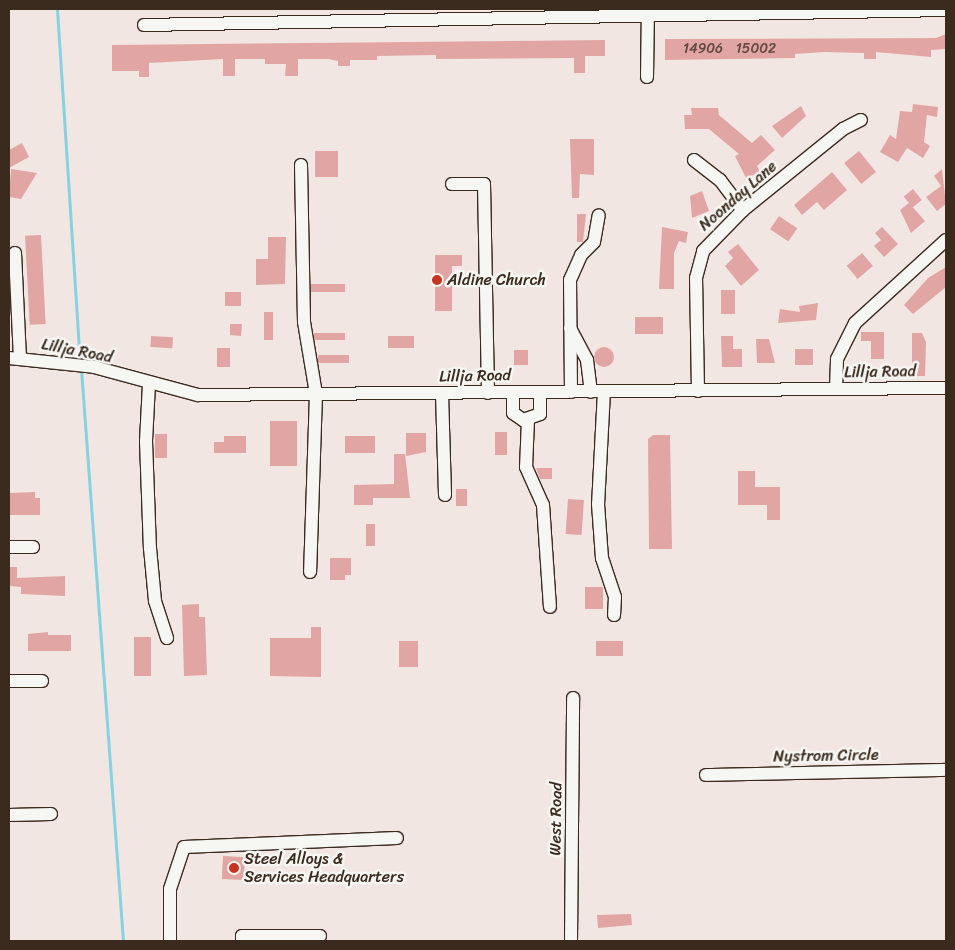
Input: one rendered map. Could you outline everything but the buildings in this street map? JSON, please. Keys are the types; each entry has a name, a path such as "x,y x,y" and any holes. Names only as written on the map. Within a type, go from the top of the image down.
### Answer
{"street":[{"path":"144,24 394,14 946,10"},
{"path":"647,77 648,12"},
{"name":"Noonday Lane","path":"698,391 698,259 711,238 743,210 843,129 861,120"},
{"path":"694,160 720,180 743,210"},
{"path":"301,164 304,322 316,394 310,572"},
{"path":"452,184 484,184 488,392"},
{"path":"570,392 572,268 594,242 599,215"},
{"path":"836,389 837,360 855,323 946,240"},
{"path":"14,358 15,253"},
{"path":"570,328 587,360 598,392 598,504 602,558 615,597 614,615"},
{"name":"Lillja Road","path":"14,358 94,367 149,384 198,395 946,388"},
{"path":"149,384 146,441 150,548 155,601 167,638"},
{"path":"513,392 513,414 528,420 540,414 540,392"},
{"path":"442,393 445,495"},
{"path":"528,420 526,467 543,505 550,607"},
{"path":"9,547 33,547"},
{"path":"9,681 42,681"},
{"name":"West Road","path":"571,941 573,698"},
{"name":"Nystrom Circle","path":"706,775 946,770"},
{"path":"9,816 51,814"},
{"path":"170,941 170,889 184,847 215,842 397,838"},
{"path":"242,941 242,936 283,939 320,936"}],"waterway":[{"path":"57,9 80,362"},
{"path":"81,369 123,941"}],"place":[{"name":"Aldine Church","path":"437,280"},
{"name":"Steel Alloys & Services Headquarters","path":"234,868"}]}
